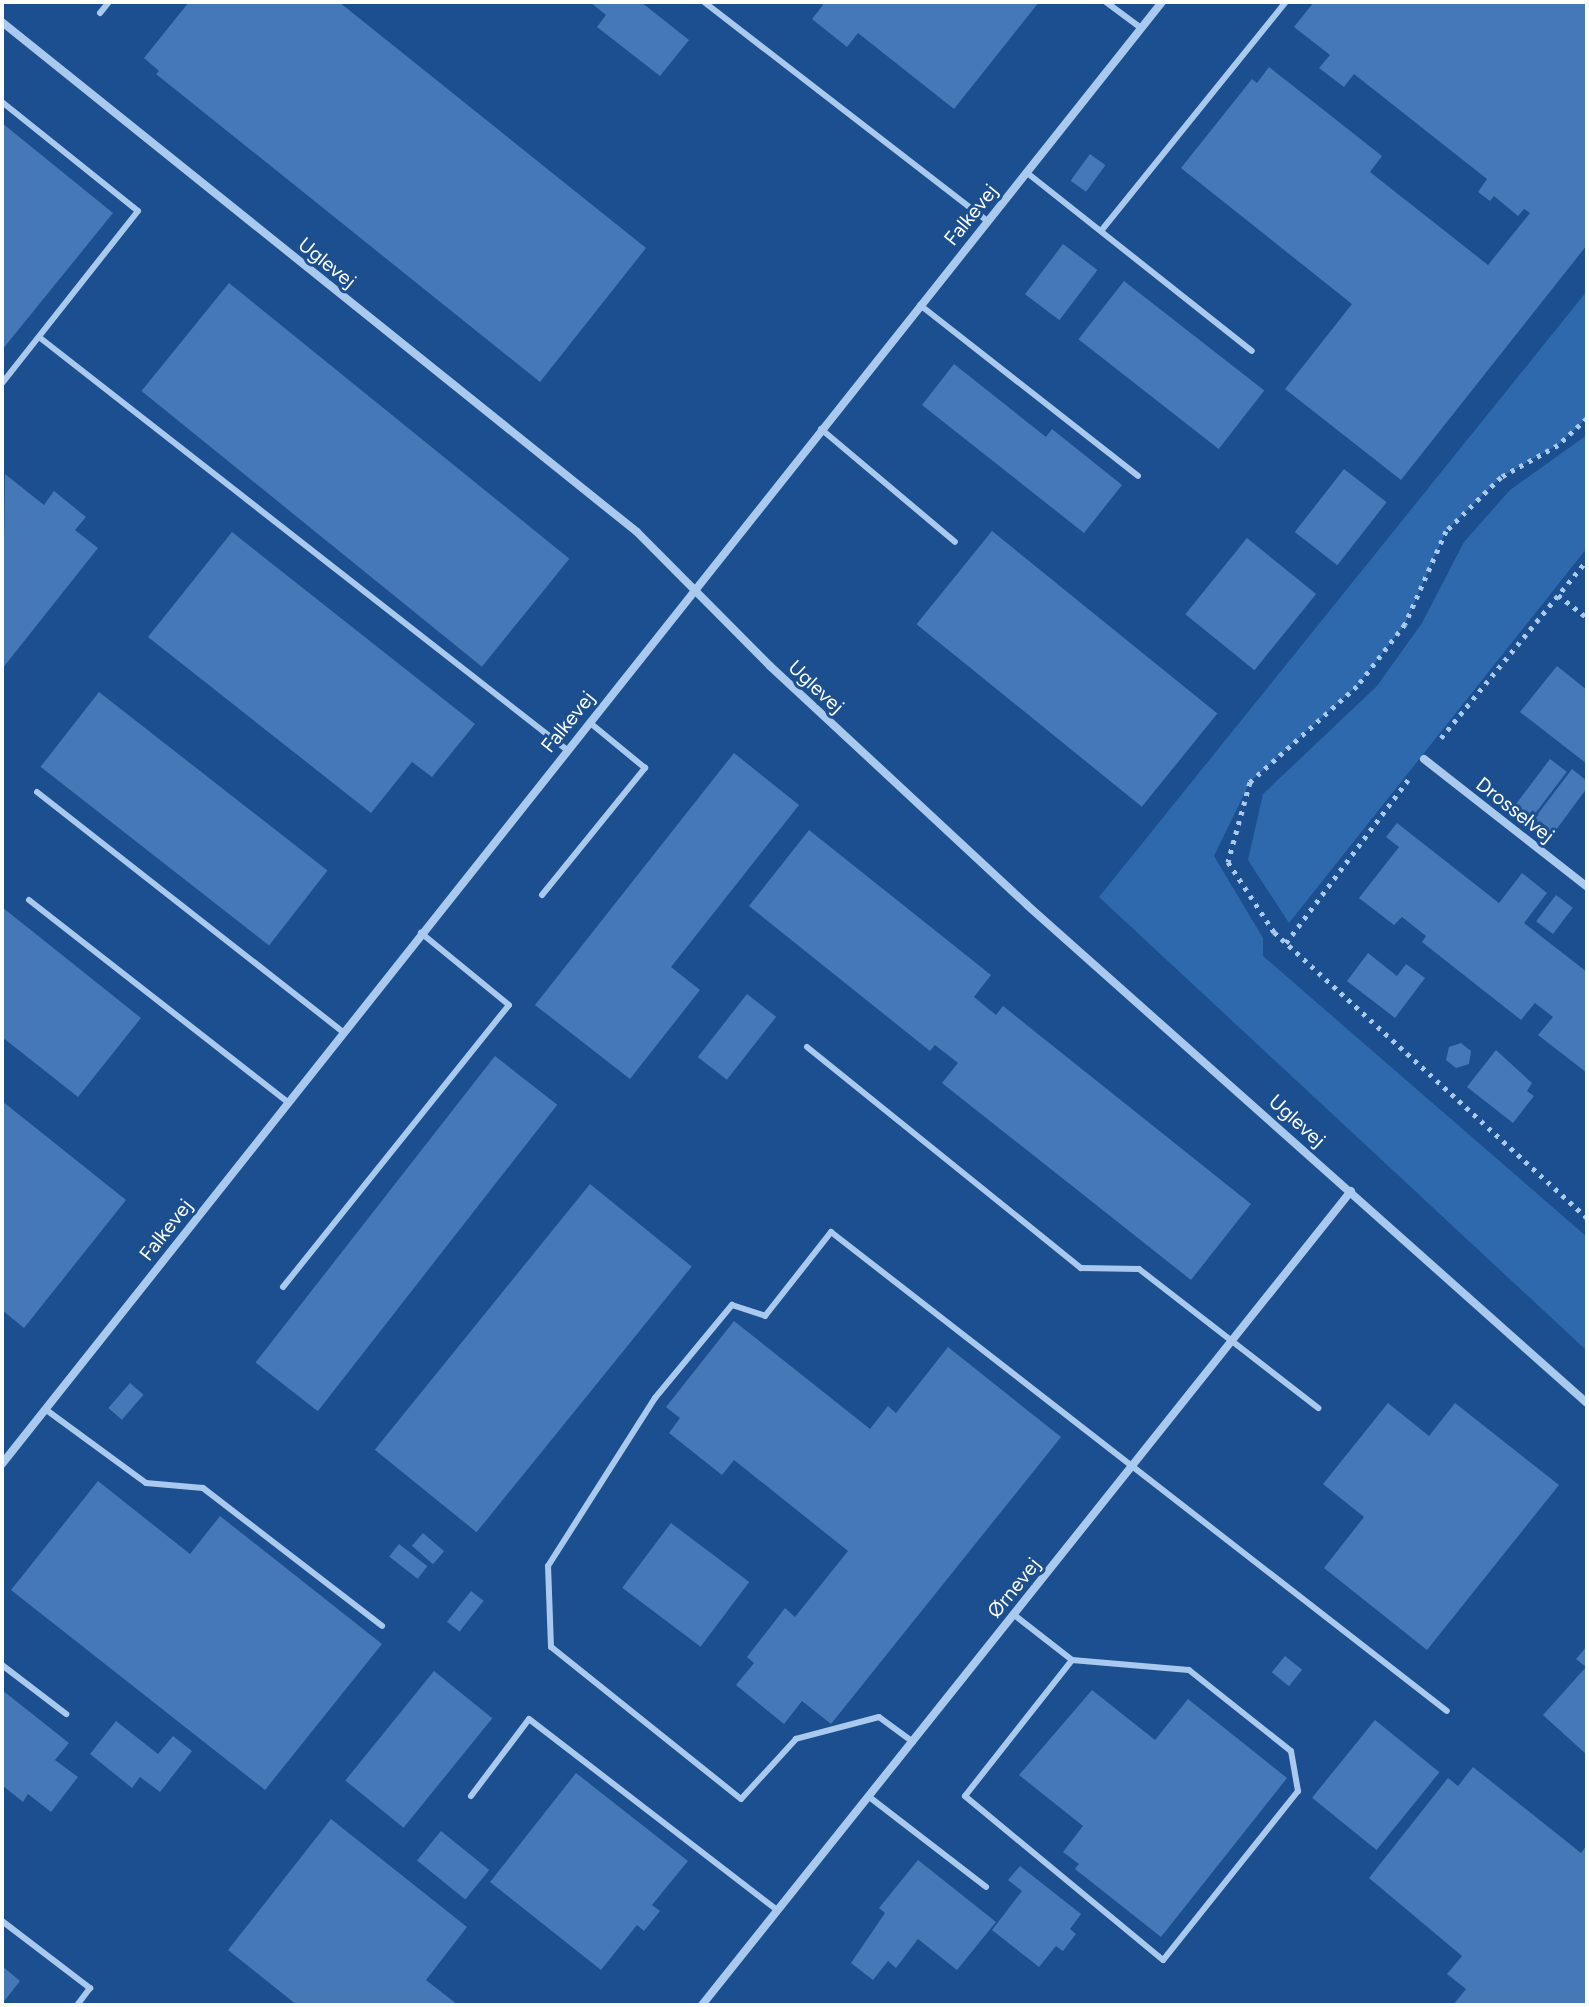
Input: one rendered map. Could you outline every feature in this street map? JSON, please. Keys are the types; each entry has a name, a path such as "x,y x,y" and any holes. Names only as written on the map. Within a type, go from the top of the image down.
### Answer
{"street":[{"name":"Falkevej","path":"2,1464 693,587 1162,2"},
{"name":"Uglevej","path":"2,22 637,532 770,666 1027,905 1587,1403"},
{"name":"Drosselvej","path":"1424,759 1587,887"},
{"name":"Ørnevej","path":"702,2005 1351,1191"}],"lane":[{"path":"100,13 109,2"},
{"path":"704,2 987,221"},
{"path":"1106,2 1141,28"},
{"path":"1101,231 1286,2"},
{"path":"2,102 138,211 2,383"},
{"path":"1026,172 1252,351"},
{"path":"920,305 1138,476"},
{"path":"39,337 566,749"},
{"path":"821,429 955,542"},
{"path":"542,895 645,768 589,722"},
{"path":"37,792 343,1032"},
{"path":"29,900 288,1102"},
{"path":"283,1287 509,1005 421,933"},
{"path":"807,1047 1081,1268 1139,1269 1318,1408"},
{"path":"913,1742 879,1717 796,1739 741,1799 551,1647 548,1566 655,1398 732,1305 765,1316 831,1232 1447,1711"},
{"path":"45,1409 146,1483 203,1488 382,1626"},
{"path":"1013,1614 1072,1660 1189,1670 1291,1751 1298,1791 1163,1960 965,1796 1072,1660"},
{"path":"2,1665 66,1714"},
{"path":"471,1796 529,1719 777,1910"},
{"path":"868,1796 986,1887"},
{"path":"2,1921 90,1988 77,2005"}],"path":[{"path":"1587,418 1558,445 1501,477 1446,531 1405,624 1357,686 1250,782 1228,862 1274,932 1587,1218"},
{"path":"1558,595 1587,618"}],"shaded area":[{"path":"1587,291 1587,418 1558,445 1501,477 1446,531 1405,624 1357,686 1250,782 1214,856 1263,938 1263,956 1587,1237 1586,1350 1099,897"},
{"path":"1587,435 1587,548 1289,923 1248,860 1263,794 1377,686 1422,623 1464,542 1510,490"}],"building":[{"path":"189,2 339,2 646,248 540,382 156,74 159,71 144,58"},
{"path":"590,2 641,2 689,40 660,76 597,27 606,15"},
{"path":"819,2 1039,2 954,109 858,33 847,47 812,19 823,5"},
{"path":"1314,2 1587,2 1587,245 1401,480 1285,389 1352,304 1181,168 1252,79 1257,83 1269,67 1382,156 1370,172 1488,265 1530,213 1524,209 1518,216 1494,196 1490,201 1478,192 1487,179 1354,74 1344,87 1319,68 1330,55 1294,27"},
{"path":"2,123 113,213 2,350"},
{"path":"1090,154 1105,165 1086,192 1071,181"},
{"path":"1063,244 1097,270 1059,320 1025,294"},
{"path":"1124,281 1264,391 1219,449 1078,339"},
{"path":"229,283 569,559 482,667 142,391"},
{"path":"954,364 1046,437 1052,429 1122,485 1084,533 922,405"},
{"path":"1344,469 1387,502 1337,565 1295,532"},
{"path":"5,474 44,505 54,491 86,517 75,530 98,548 2,669"},
{"path":"992,531 1217,714 1142,807 916,624"},
{"path":"232,532 475,724 432,777 412,762 371,813 148,637"},
{"path":"1247,538 1316,594 1254,670 1185,614"},
{"path":"1557,666 1587,690 1587,764 1520,712"},
{"path":"99,692 328,871 269,945 41,767"},
{"path":"734,753 799,805 671,967 700,990 630,1079 535,1005"},
{"path":"1550,759 1567,772 1532,818 1515,805"},
{"path":"1572,769 1587,781 1587,788 1553,834 1534,819"},
{"path":"1397,823 1499,903 1522,873 1547,893 1524,923 1587,972 1587,1073 1538,1035 1553,1017 1535,1003 1521,1020 1422,942 1426,936 1402,917 1394,925 1359,898 1399,847 1386,837"},
{"path":"809,830 991,975 974,997 996,1015 1003,1006 1251,1204 1191,1280 942,1083 958,1063 935,1045 930,1051 749,906"},
{"path":"1556,895 1573,908 1553,934 1536,921"},
{"path":"2,907 141,1018 78,1097 2,1037"},
{"path":"1368,953 1397,976 1406,964 1425,978 1395,1018 1347,981"},
{"path":"747,994 776,1017 727,1080 698,1057"},
{"path":"1461,1043 1471,1051 1469,1064 1456,1068 1446,1060 1449,1047"},
{"path":"1496,1050 1532,1083 1527,1091 1534,1096 1513,1123 1467,1087"},
{"path":"495,1056 557,1105 318,1411 256,1363"},
{"path":"2,1101 126,1200 24,1328 2,1310"},
{"path":"590,1184 692,1266 477,1532 375,1450"},
{"path":"734,1321 870,1429 888,1406 896,1413 948,1347 1061,1437 831,1724 802,1701 784,1724 736,1685 754,1663 747,1657 785,1608 795,1617 848,1551 734,1460 722,1475 669,1433 680,1418 666,1407"},
{"path":"130,1383 144,1395 122,1420 108,1408"},
{"path":"1388,1403 1429,1436 1455,1403 1559,1485 1427,1650 1324,1568 1364,1517 1323,1484"},
{"path":"98,1481 190,1554 220,1516 382,1644 265,1790 11,1590"},
{"path":"671,1523 749,1582 701,1647 622,1588"},
{"path":"423,1533 444,1551 433,1564 412,1546"},
{"path":"399,1544 427,1566 418,1579 389,1557"},
{"path":"471,1591 484,1601 460,1632 447,1622"},
{"path":"1587,1646 1587,1755 1543,1715 1586,1667 1576,1659"},
{"path":"1285,1656 1302,1670 1289,1686 1272,1672"},
{"path":"434,1671 492,1718 404,1828 345,1781"},
{"path":"2,1690 69,1743 55,1760 78,1777 51,1812 28,1794 23,1802 2,1785"},
{"path":"1092,1690 1155,1740 1188,1699 1287,1778 1161,1937 1075,1869 1079,1864 1063,1852 1083,1826 1019,1775"},
{"path":"1375,1720 1440,1772 1377,1850 1312,1798"},
{"path":"116,1721 158,1754 173,1736 192,1751 160,1792 140,1777 132,1788 90,1754"},
{"path":"1473,1767 1581,1853 1587,1845 1587,2005 1453,2005 1466,1989 1447,1974 1462,1956 1369,1878 1448,1778 1458,1786"},
{"path":"576,1773 688,1861 652,1905 660,1911 644,1931 637,1925 601,1970 490,1882"},
{"path":"331,1819 467,1927 426,1980 458,2005 297,2005 228,1950"},
{"path":"441,1831 489,1870 465,1900 417,1861"},
{"path":"918,1860 996,1922 957,1970 918,1939 896,1968 888,1961 873,1980 851,1963 885,1913 879,1908"},
{"path":"1020,1866 1081,1914 1070,1929 1076,1934 1063,1951 1056,1946 1039,1967 992,1930 1022,1891 1008,1880"},
{"path":"2,1966 20,1981 2,2004"}]}
